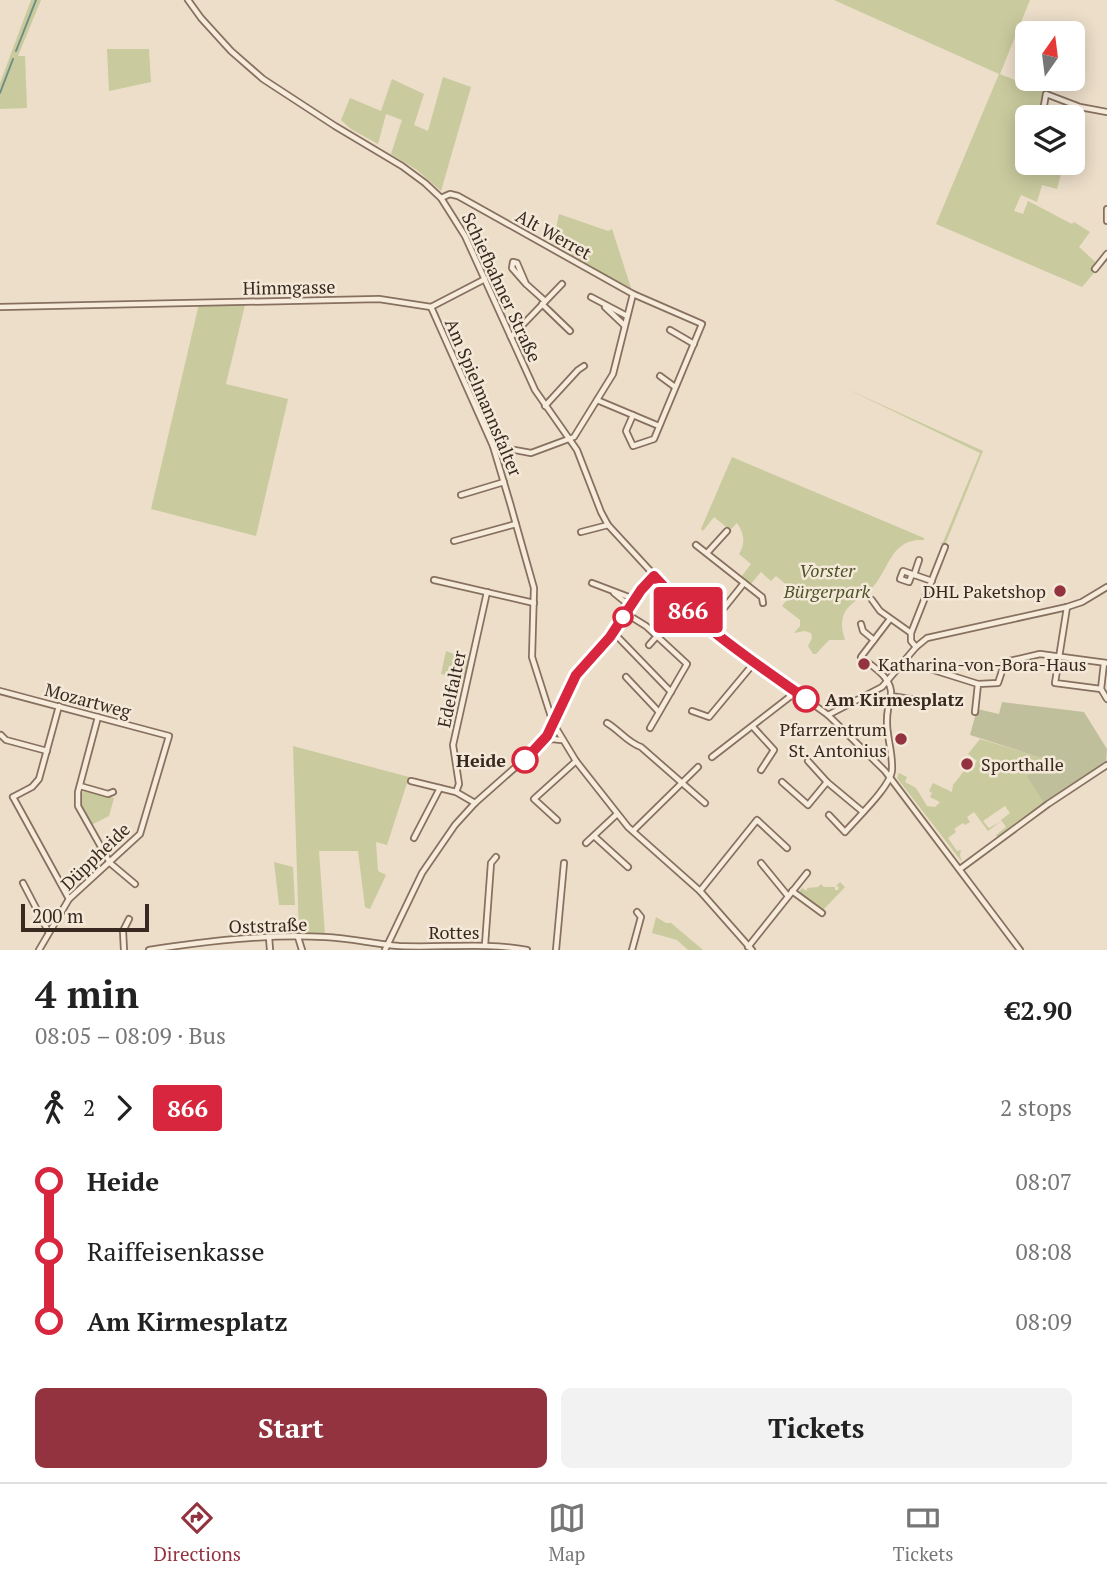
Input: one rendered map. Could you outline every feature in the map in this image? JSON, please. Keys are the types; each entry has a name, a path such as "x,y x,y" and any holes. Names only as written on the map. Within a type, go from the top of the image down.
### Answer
{"street":[{"name":"Schiefbahner Straße","path":"188,0 231,51 263,79 409,171 441,198 460,225 510,338 545,406 571,440 580,457 608,525 654,576 708,628 828,715 890,778 1020,950"},
{"path":"1044,105 1046,94 1075,105"},
{"path":"1085,108 1107,112"},
{"name":"Alt Werret","path":"441,198 450,194 458,197 633,294 702,324 694,344"},
{"path":"1107,209 1107,221"},
{"path":"1095,269 1107,254"},
{"path":"526,284 517,263 513,262 512,268 526,284 544,302 556,317 570,331"},
{"path":"431,307 485,279"},
{"path":"510,338 562,284"},
{"path":"493,446 531,453 571,440 613,374 633,294"},
{"path":"591,297 627,316"},
{"name":"Himmgasse","path":"0,307 384,299 431,307"},
{"path":"598,301 625,325"},
{"name":"Am Spielmannsfalter","path":"431,307 493,446 504,482 533,582 531,653 553,723"},
{"path":"633,415 626,431 634,447 654,439 694,344 670,330"},
{"path":"545,406 584,366"},
{"path":"660,376 675,387"},
{"path":"597,400 659,426"},
{"path":"461,495 504,482"},
{"path":"454,541 516,524"},
{"path":"581,533 608,525"},
{"path":"707,553 727,531"},
{"path":"696,545 762,597 763,603"},
{"path":"916,647 911,641 911,633 945,547"},
{"path":"919,560 913,575 932,582"},
{"path":"386,947 422,873 455,825 475,803 542,743 576,675 613,632 634,599 654,576"},
{"path":"434,580 534,603"},
{"path":"592,583 634,599"},
{"path":"708,628 744,583"},
{"path":"828,715 873,692 887,681 916,647 934,635 1067,607 1106,589"},
{"path":"611,590 630,606"},
{"name":"Edelfalter","path":"456,792 458,784 453,747 487,592"},
{"path":"872,600 877,609 911,633"},
{"path":"1067,607 1055,682 1101,689"},
{"path":"625,612 657,636 687,664 650,728"},
{"path":"890,619 861,657 887,681 891,696 930,702"},
{"path":"861,624 863,631 874,640"},
{"path":"613,632 671,692"},
{"path":"649,645 657,636"},
{"path":"924,667 978,684 998,683 1005,662 1040,654 1105,663 1101,689 1107,699"},
{"path":"692,711 709,717 754,663"},
{"path":"626,677 659,712"},
{"path":"975,712 978,684"},
{"name":"Mozartweg","path":"0,691 169,736"},
{"path":"712,757 796,692"},
{"path":"547,702 555,705 562,702"},
{"path":"59,706 38,781 12,798 69,899"},
{"path":"829,815 845,832 890,778 892,764 886,726 888,709"},
{"path":"98,717 77,800 110,863 135,884"},
{"path":"553,723 576,761 617,814 632,831 700,891 750,949 807,873"},
{"path":"607,723 641,747 705,803"},
{"path":"753,727 774,750 761,770"},
{"path":"1,735 6,740 47,751"},
{"name":"Düppheide","path":"39,950 69,899 142,832 169,736"},
{"path":"542,743 552,739 563,741"},
{"path":"557,820 534,799 576,761"},
{"path":"808,761 827,782 863,812"},
{"path":"960,869 1048,804 1107,765"},
{"path":"632,831 698,767"},
{"path":"411,780 456,792 475,803"},
{"path":"782,782 808,805 827,782"},
{"path":"80,786 108,794 113,792"},
{"path":"414,838 440,788"},
{"path":"586,843 617,814"},
{"path":"700,891 757,820 787,848"},
{"path":"594,836 628,867"},
{"path":"485,945 491,863 496,857"},
{"path":"556,950 564,863"},
{"path":"761,863 790,893 822,913"},
{"path":"23,883 49,931"},
{"path":"632,950 640,918 638,912"},
{"path":"124,950 123,934 129,919"},
{"path":"269,937 270,950"},
{"name":"Oststraße","path":"149,950 236,938 269,937 345,939 386,947"},
{"path":"298,937 302,950"},
{"name":"Rottes","path":"386,947 485,945 527,950"}],"green space":[{"path":"31,0 41,0 18,56 25,56 27,108 0,109 0,83"},
{"path":"834,0 1030,0 1021,21 1015,21 1015,37 1000,74 1015,80 1015,91 1045,92 1042,105 1015,105 1015,175 1061,175 1057,189 1042,185 1037,202 1021,195 1014,211 1023,214 1028,201 1090,232 1079,247 1100,266 1082,287 936,224 999,74"},
{"path":"107,49 149,49 151,82 109,91"},
{"path":"443,77 471,87 441,191 417,170 391,154 402,120 386,114 378,144 351,129 341,120 350,98 381,111 392,79 424,94 414,125 428,131"},
{"path":"559,214 608,231 612,229 633,294 552,248"},
{"path":"199,304 245,305 226,384 288,399 256,536 151,509"},
{"path":"845,388 983,451 945,545 940,543 943,542 980,453"},
{"name":"Vorster Bürgerpark","path":"732,457 924,538 904,544 897,550 877,582 847,609 842,622 845,640 829,640 813,654 808,646 811,633 794,633 800,626 800,620 782,606 794,591 776,576 771,581 761,572 750,585 741,577 751,564 739,554 743,538 737,523 730,530 714,517 703,531 701,529"},
{"path":"446,651 469,660 466,679 441,674"},
{"path":"1002,702 1084,712 1107,749 1106,761 1045,804 1027,776 1044,764 1045,759 970,735 977,709 999,714"},
{"path":"980,739 1046,759 1046,804 997,837 1006,827 1001,820 1010,813 1005,806 983,821 989,828 1000,822 988,831 974,812 967,817 970,822 954,829 956,832 948,838 957,851 961,850 962,862 897,778 899,773 907,777 905,782 916,788 927,806 935,807 940,802 930,797 932,793 929,791 933,783 952,792 953,785 964,771 968,773 977,761 968,754"},
{"path":"293,746 409,777 387,845 376,842 378,871 386,875 370,909 365,907 358,851 319,851 325,935 299,935"},
{"path":"86,790 114,798 109,816 91,825 80,803 80,794"},
{"path":"274,862 293,867 295,905 279,905"},
{"path":"840,882 845,887 823,910 809,904 798,893 802,888 807,891 807,888 821,884 838,890 839,887 836,886"},
{"path":"656,917 671,923 703,950 688,950 677,940 652,933"}],"waterway":[{"path":"16,51 36,0"},
{"path":"0,93 13,59"}],"bus line":[{"name":"866","path":"525,760 547,736 576,675 610,637 641,590 654,576 708,628 806,699"}],"place":[{"name":"DHL Paketshop","path":"1060,591"},
{"name":"Katharina-von-Bora-Haus","path":"864,664"},
{"name":"Am Kirmesplatz","path":"806,699"},
{"name":"Pfarrzentrum St. Antonius","path":"901,739"},
{"name":"Heide","path":"525,760"},
{"name":"Sporthalle","path":"967,764"}]}
